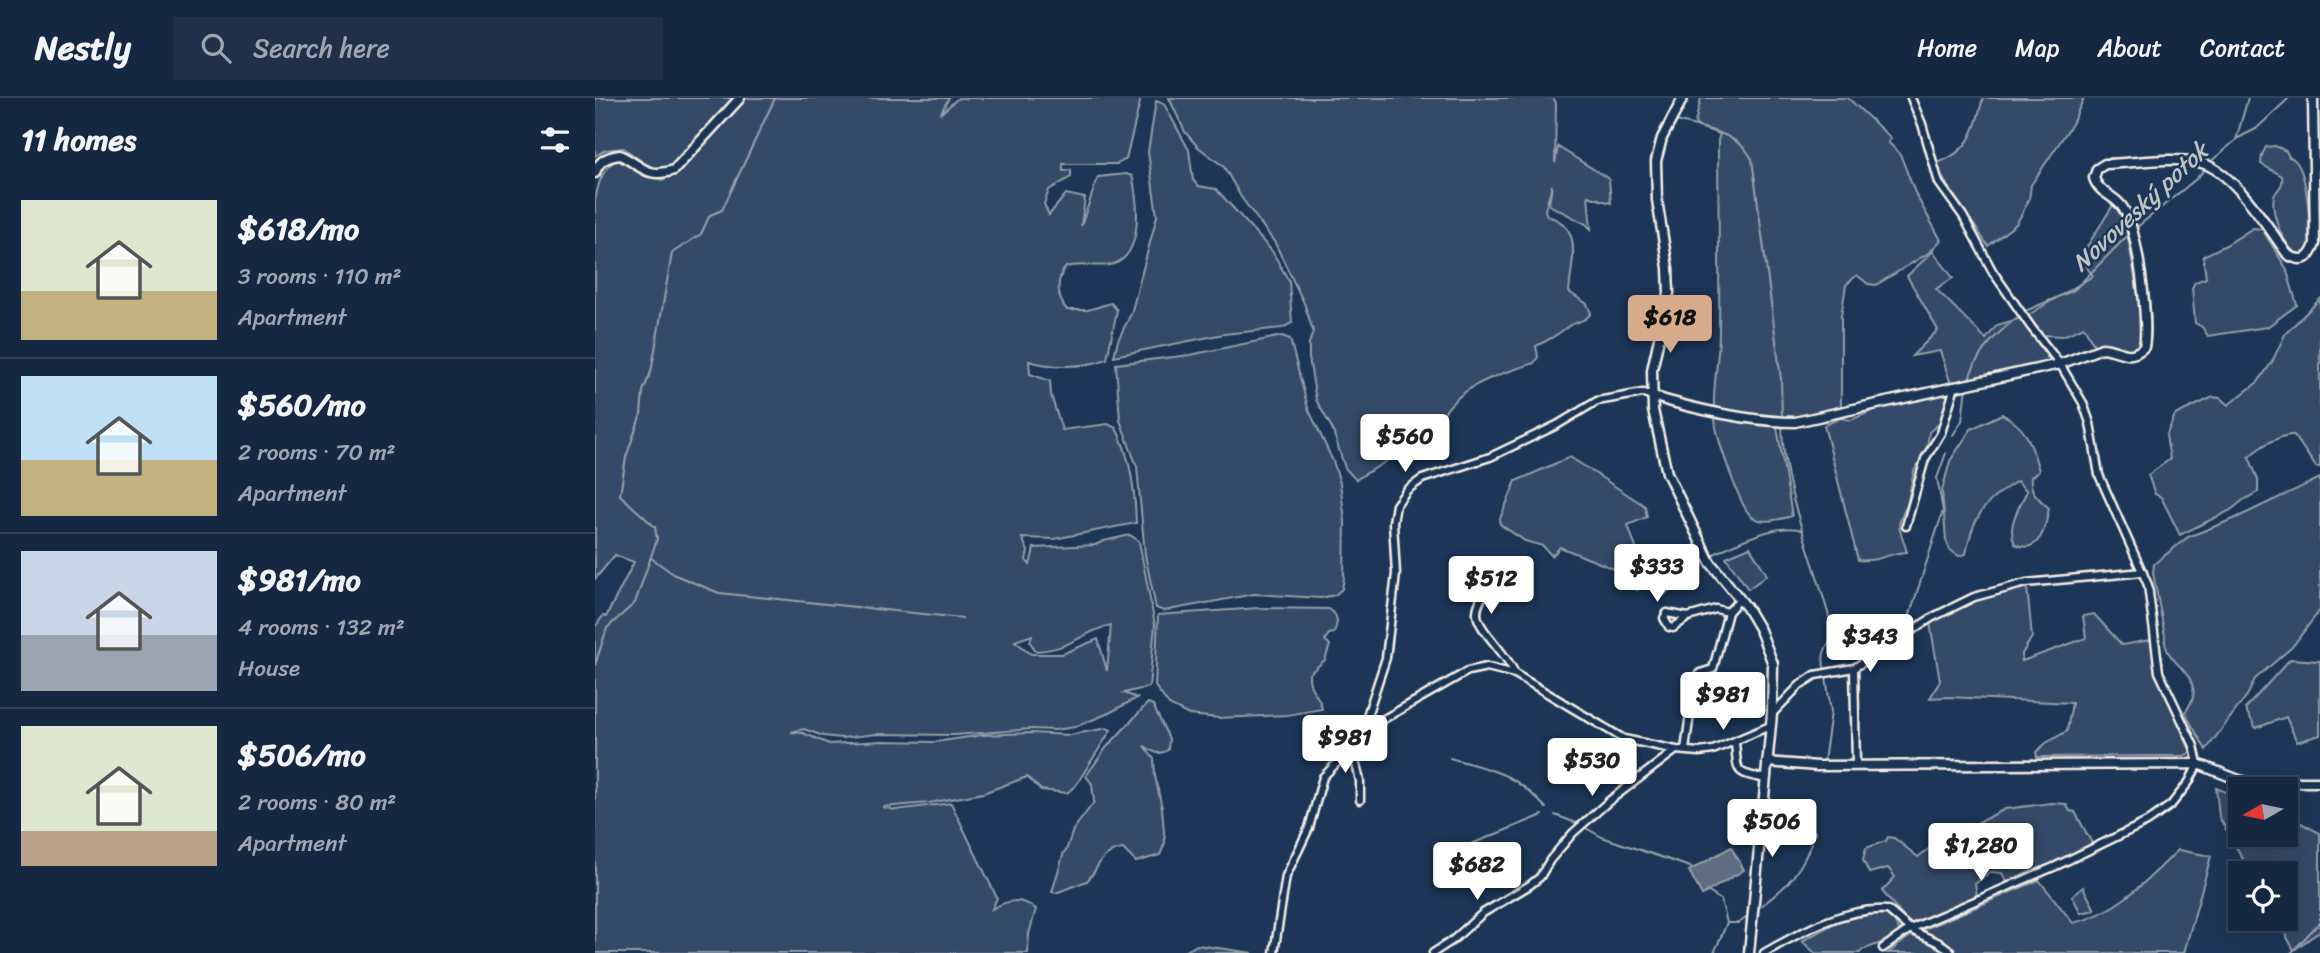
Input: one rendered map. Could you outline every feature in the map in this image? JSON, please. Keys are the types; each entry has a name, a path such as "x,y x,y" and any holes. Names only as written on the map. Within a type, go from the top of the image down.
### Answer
{"street":[{"path":"595,173 606,158 620,155 649,173 663,174 674,170 740,98"},
{"path":"1683,98 1662,138 1656,161 1657,200 1668,268 1669,293 1652,370 1653,410 1667,473 1710,562 1740,599 1760,630 1773,664 1772,714 1749,953"},
{"path":"1883,948 1910,929 2056,866 2147,822 2171,804 2189,782 2198,764 2194,746 2159,672 2148,585 2099,475 2090,423 2083,403 2060,364 1993,272 1962,216 1939,183 1922,124 1911,98"},
{"path":"1360,737 1386,658 1396,574 1393,522 1396,505 1407,490 1422,479 1490,457 1557,425 1597,401 1643,393 1669,401 1765,420 1795,422 2060,364 2102,348 2132,355 2144,347 2146,325 2132,227 2121,205 2097,187 2094,178 2097,169 2105,164 2199,162 2210,167 2252,202 2288,255 2297,260 2305,260 2312,255 2315,244 2317,157 2313,98"},
{"path":"1906,526 1925,459 1941,433 1955,386"},
{"path":"1492,565 1495,570 1494,578 1478,604 1478,620 1506,655 1515,674"},
{"path":"1772,714 1800,685 1825,672 1854,668 1950,608 2000,588 2043,580 2143,572"},
{"path":"1685,750 1696,678 1700,673 1713,669 1728,612 1740,599"},
{"path":"1688,617 1716,610 1728,612"},
{"path":"1274,953 1286,876 1309,828 1323,776 1375,724 1468,671 1487,667 1515,674 1624,739 1676,750 1713,750 1770,726"},
{"path":"1854,668 1856,764"},
{"path":"1368,718 1375,724"},
{"path":"1735,742 1737,768 1742,774 1766,779"},
{"path":"1352,747 1360,781 1360,800"},
{"path":"1433,953 1483,914 1540,877 1550,860 1573,833 1609,801 1676,750"},
{"path":"1767,762 1817,766 2198,764 2261,786 2320,782"},
{"path":"1764,953 1803,930 1837,918 1867,911 1888,910 1910,929 1948,947 1951,953"}],"shaded area":[{"path":"595,98 733,98 682,158 669,167 660,169 650,168 624,148 605,150 595,156"},
{"path":"746,98 949,98 940,114 958,98 1141,98 1126,159 1117,164 1063,164 1063,171 1071,170 1071,177 1049,190 1044,204 1049,215 1066,194 1085,198 1081,226 1098,177 1126,174 1132,176 1137,215 1134,241 1129,252 1110,265 1066,267 1059,283 1059,295 1067,310 1088,310 1111,303 1117,310 1107,359 1068,366 1029,361 1030,374 1050,381 1051,395 1062,430 1108,424 1116,428 1131,474 1136,523 1054,539 1022,538 1028,551 1026,560 1030,565 1034,548 1095,545 1130,535 1139,541 1155,625 1149,687 1124,693 1137,698 1109,713 1075,727 1055,730 1031,729 955,735 877,734 842,738 823,736 804,729 791,732 803,733 829,744 935,742 983,735 1070,735 1107,728 1111,730 1076,785 1067,793 1041,790 1027,777 983,793 929,803 882,807 895,810 951,803 997,898 992,909 1019,901 1036,909 1029,934 1028,953 595,953 595,627 603,616 606,617 634,562 615,555 595,579 595,201 604,172 618,159 662,180 678,173","holes":["1111,625 1107,671 1098,639 1062,654 1031,654 1015,641 1032,635 1030,642 1036,651 1048,650"]},
{"path":"1169,98 1553,98 1556,103 1555,163 1558,147 1609,179 1611,203 1588,196 1591,229 1549,205 1552,185 1545,210 1547,216 1567,228 1573,246 1569,292 1587,304 1591,313 1586,319 1536,346 1538,357 1534,363 1489,379 1464,393 1443,414 1435,428 1427,424 1414,438 1407,435 1402,437 1401,445 1392,457 1356,480 1345,468 1332,428 1316,400 1309,358 1313,331 1304,303 1275,243 1241,197 1224,167 1197,146 1185,132"},
{"path":"1701,98 1848,98 1891,138 1888,142 1900,154 1916,195 1941,240 1930,252 1876,285 1868,284 1857,275 1846,285 1841,316 1841,410 1786,418 1777,427 1792,516 1777,520 1755,519 1746,510 1716,427 1714,403 1719,332 1720,134 1698,127 1695,123"},
{"path":"1983,98 2084,98 2072,124 2031,185 2029,200 2016,224 1988,246 1940,174 1937,163 1964,146 1973,130"},
{"path":"1156,101 1164,104 1189,150 1193,180 1198,186 1216,189 1272,251 1289,281 1292,323 1282,328 1224,334 1114,356 1118,340 1131,314 1157,216 1148,152"},
{"path":"2275,146 2286,151 2289,157 2296,161 2304,182 2309,212 2310,248 2302,255 2289,246 2276,221 2273,203 2282,176 2261,164 2266,147"},
{"path":"2113,205 2124,215 2144,329 2142,346 2131,353 2102,343 2095,347 2084,327 2063,336 2042,335 2028,315 2093,276 2080,258"},
{"path":"2253,228 2262,229 2286,268 2297,305 2267,327 2208,336 2202,327 2195,323 2192,288 2195,282 2206,278 2203,256"},
{"path":"1933,251 1953,278 1936,289 1986,339 1997,325 2022,318 2050,362 1951,384 1940,351 1912,356 1938,330 1907,276"},
{"path":"2320,299 2320,467 2316,467 2294,435 2270,442 2249,457 2258,479 2258,492 2231,510 2180,535 2161,497 2155,494 2148,475 2170,459 2166,436 2175,415 2213,397 2220,398 2228,405 2258,382 2272,362 2285,334"},
{"path":"1282,336 1290,339 1308,408 1333,461 1340,483 1345,521 1342,589 1335,595 1321,598 1254,594 1164,611 1156,608 1145,555 1137,467 1120,420 1116,364 1190,355"},
{"path":"1952,392 1939,424 1929,432 1927,449 1914,471 1907,505 1900,520 1899,527 1907,552 1872,560 1858,560 1824,425 1841,418 1851,420 1882,407"},
{"path":"2002,414 2018,425 2031,445 2039,471 2031,477 2032,487 2035,495 2049,508 2044,530 2036,543 2030,546 2015,544 2013,524 2027,491 2017,481 1988,503 1972,530 1966,554 1959,556 1950,550 1946,540 1942,491 1950,461 1971,429"},
{"path":"1570,457 1645,506 1647,517 1628,525 1637,551 1630,571 1640,557 1651,554 1665,556 1666,562 1656,570 1656,576 1661,577 1676,558 1693,549 1700,559 1692,576 1677,586 1665,588 1654,580 1637,590 1629,575 1560,547 1552,556 1543,546 1525,541 1501,525 1499,521 1516,481"},
{"path":"2320,478 2320,610 2292,647 2255,679 2248,694 2206,750 2185,713 2193,697 2190,680 2165,645 2153,573 2154,564 2188,537 2236,518"},
{"path":"1750,547 1767,575 1748,589 1726,557"},
{"path":"2027,586 2032,637 2022,654 2022,661 2086,638 2083,616 2094,614 2122,645 2151,640 2156,672 2191,752 2184,756 2037,757 2036,752 2046,743 2067,731 2072,703 1930,698 1940,681 1930,623 1964,604"},
{"path":"1259,608 1329,609 1335,614 1337,622 1334,633 1329,634 1325,640 1330,645 1325,660 1309,674 1310,685 1322,709 1287,715 1219,718 1189,715 1169,705 1155,686 1158,615"},
{"path":"2290,659 2320,661 2320,735 2297,742 2286,717 2256,728 2245,709"},
{"path":"1148,703 1153,705 1169,739 1168,750 1161,753 1144,746 1154,759 1162,808 1165,843 1160,855 1136,862 1123,849 1115,851 1104,857 1087,881 1056,893 1052,892 1073,830 1094,802 1092,784 1086,776 1106,748"},
{"path":"2216,788 2228,793 2228,833 2219,817"},
{"path":"2051,803 2066,804 2070,811 2075,812 2094,847 2008,884 2002,873 1990,872 1975,884 1977,896 1909,924 1882,891 1895,877 1888,868 1869,873 1863,860 1866,848 1886,841 1888,837 1894,838 1918,857 1935,844 2005,809"},
{"path":"2299,822 2320,833 2320,931 2294,950 2284,931 2298,931 2298,861 2244,861 2236,847 2298,847"},
{"path":"1731,847 1744,870 1702,895 1689,871"},
{"path":"2178,850 2211,856 2184,953 1888,953 1913,934 2039,880 2073,923 2089,919 2130,894"},
{"path":"2083,887 2095,910 2081,913 2072,896"},
{"path":"1884,912 1890,914 1900,932 1860,953 1815,953 1802,941 1840,920"},
{"path":"1197,945 1253,953 1182,953"}],"waterway":[{"path":"595,665 607,628 635,603 657,539 655,527 620,495 626,457 641,414 643,391 651,372 672,253 701,234 710,215 722,210 775,98"},
{"name":"Novoveský potok","path":"2209,163 2236,140 2248,98"},
{"path":"2238,138 2256,129 2289,98"},
{"path":"1676,121 1729,137 1746,150 1752,159 1781,379 1782,420"},
{"name":"Novoveský potok","path":"2136,228 2206,168"},
{"name":"Novoveský potok","path":"2023,312 2074,290 2129,234"},
{"name":"Novoveský potok","path":"1968,382 1976,362 1988,345 2019,316"},
{"name":"Novoveský potok","path":"1953,435 1962,421 1966,387"},
{"path":"1782,425 1788,479 1834,637"},
{"name":"Novoveský potok","path":"1825,672 1824,655 1832,640 1856,631 1908,620 1943,511 1937,478 1946,453"},
{"path":"1712,555 1769,531 1792,528 1802,530"},
{"path":"651,558 675,575 719,593 962,618"},
{"path":"1663,596 1704,560"},
{"name":"Novoveský potok","path":"1824,761 1831,712 1826,677"},
{"path":"1450,758 1503,774 1523,787 1546,808"},
{"name":"Novoveský potok","path":"1757,909 1786,885 1806,857 1815,832 1798,817 1801,804"},
{"path":"1435,862 1543,815"},
{"path":"1555,815 1579,824"},
{"path":"1584,827 1602,837 1693,868"},
{"path":"1707,891 1721,900 1727,923"},
{"name":"Novoveský potok","path":"1714,953 1727,923 1739,923 1750,915"},
{"path":"2291,953 2320,922"}]}
